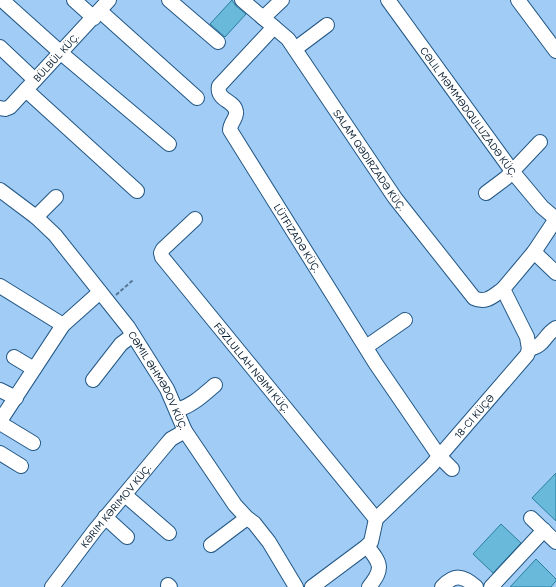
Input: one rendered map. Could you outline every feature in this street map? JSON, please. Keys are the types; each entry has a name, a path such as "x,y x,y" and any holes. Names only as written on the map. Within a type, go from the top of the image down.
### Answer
{"street":[{"path":"2,0 61,53 170,144"},
{"path":"74,0 101,10 197,98"},
{"path":"169,0 218,42"},
{"name":"SALAM QƏDIRZADƏ KÜÇ.","path":"242,0 288,40 395,198 474,298 478,300 485,300 491,298 503,289"},
{"path":"268,22 282,0"},
{"name":"CƏLIL MƏMMƏDQULUZADƏ KÜÇ.","path":"388,0 512,171 542,207 556,219"},
{"path":"518,0 555,46"},
{"name":"BÜLBÜL KÜÇ.","path":"0,108 10,108 101,10"},
{"name":"LÜTFIZADƏ KÜÇ.","path":"268,22 219,86 218,91 220,94 234,106 236,111 236,115 230,126 232,134 366,347 439,456 452,469"},
{"path":"295,49 327,25"},
{"path":"0,47 30,85 137,191"},
{"path":"486,193 506,178 540,142"},
{"name":"CƏMIL ƏHMƏDOV KÜÇ.","path":"0,190 36,217 59,240 133,335 167,389 185,431 235,505 254,523 269,542 296,587"},
{"path":"36,217 56,197"},
{"name":"FƏZLULLAH NƏIMI KÜÇ.","path":"195,219 163,249 161,253 162,257 376,519"},
{"path":"556,219 534,252 503,289 527,337 529,349 539,346 556,328"},
{"path":"534,252 556,273"},
{"path":"0,286 63,325"},
{"path":"33,443 0,422 63,325 104,297"},
{"path":"366,347 404,320"},
{"path":"93,380 121,344 133,335"},
{"name":"18-CI KÜÇƏ","path":"376,519 431,466 527,355 529,349"},
{"path":"14,358 34,370"},
{"path":"177,410 186,408 215,385"},
{"path":"0,390 16,398"},
{"name":"KƏRIM KƏRIMOV KÜÇ.","path":"52,587 105,517 168,442 185,431"},
{"path":"0,453 21,466"},
{"path":"125,494 169,533"},
{"path":"105,517 127,537"},
{"path":"211,544 247,518"},
{"path":"531,518 556,542"},
{"path":"312,587 371,542 376,519"},
{"path":"491,587 544,530"},
{"path":"367,546 379,565 377,575 369,587"},
{"path":"442,587 449,580 460,577 465,578 476,587"}],"path":[{"path":"104,297 132,280"}],"building":[{"path":"232,0 236,6 246,14 225,37 210,24"},
{"path":"556,473 556,521 532,498"},
{"path":"501,524 521,543 493,573 473,554"},
{"path":"536,559 556,579 551,587 510,587"}]}
